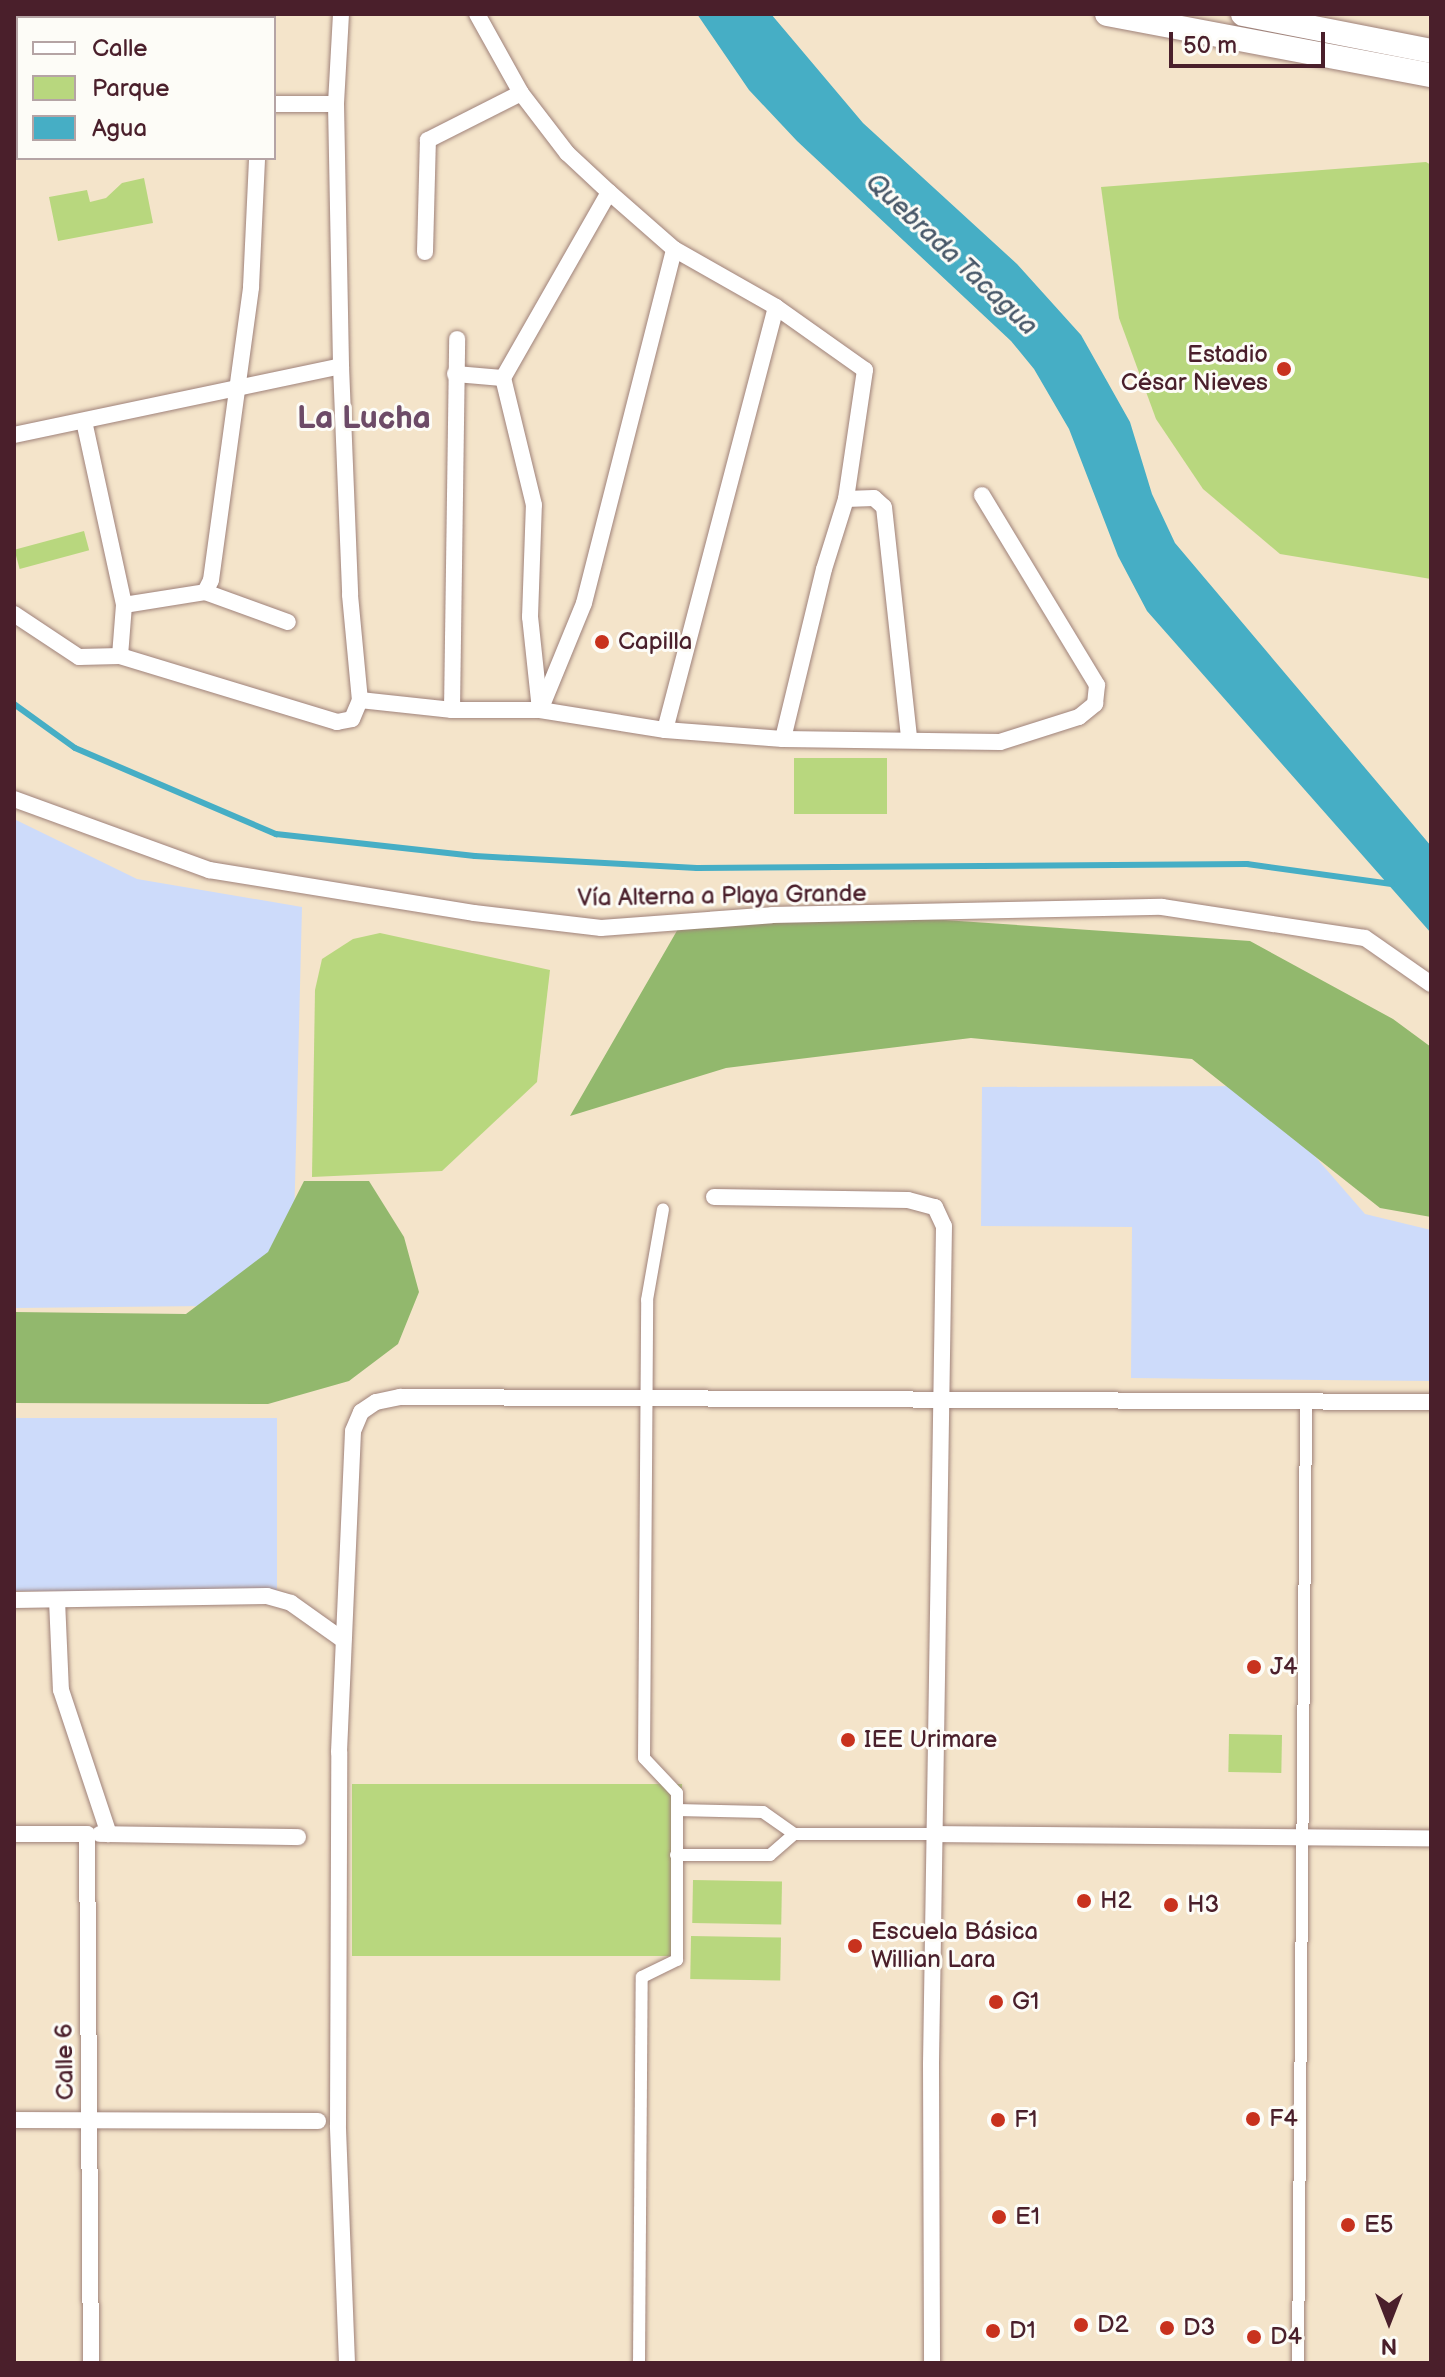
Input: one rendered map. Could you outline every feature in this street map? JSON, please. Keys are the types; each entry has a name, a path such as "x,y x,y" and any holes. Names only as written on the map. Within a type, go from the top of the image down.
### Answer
{"main road":[{"path":"1107,14 1431,75"},
{"path":"1243,14 1431,51"}],"street":[{"path":"14,614 79,657 120,656 337,722 352,719 360,700 350,595 341,366 336,104 341,14"},
{"path":"477,14 521,93 567,153 609,192 674,249 776,307 865,370 846,499 783,739"},
{"path":"425,252 428,140 521,93"},
{"path":"276,104 336,104"},
{"path":"205,592 251,287 257,160"},
{"path":"540,710 530,617 534,505 503,378 609,192"},
{"path":"540,710 584,603 674,249"},
{"path":"665,730 776,307"},
{"path":"452,710 457,339"},
{"path":"14,435 237,384 341,366"},
{"path":"455,374 503,378"},
{"path":"84,421 124,605 120,656"},
{"path":"360,700 452,710 540,710 665,730 783,739 1000,742 1079,717 1095,704 1097,685 982,495"},
{"path":"846,499 874,498 884,507 909,739"},
{"path":"124,605 205,592 288,622"},
{"name":"Vía Alterna a Playa Grande","path":"14,799 209,870 459,911 601,928 772,915 1162,907 1365,938 1431,984"},
{"path":"714,1197 908,1200 935,1207 944,1226 935,1834 932,2363"},
{"path":"639,2363 642,1977 677,1960 677,1793 644,1758 647,1300 663,1209"},
{"path":"347,2363 338,2125 343,1640 353,1431 361,1412 376,1402 400,1397 648,1400 940,1397 1431,1402"},
{"path":"1298,2363 1306,1401"},
{"path":"14,1600 267,1596 291,1603 343,1640"},
{"path":"57,1600 61,1690 109,1834"},
{"path":"677,1810 763,1812 794,1834 1431,1838"},
{"path":"14,1834 298,1837"},
{"name":"Calle 6","path":"87,1834 91,2363"},
{"path":"676,1855 770,1855 794,1834"},
{"path":"14,2120 318,2121"}],"shaded area":[{"path":"14,819 137,879 302,907 292,1305 14,1308"},
{"path":"1254,1086 1365,1214 1431,1230 1431,1381 1131,1378 1132,1227 981,1226 982,1087"},
{"path":"14,1418 277,1418 277,1591 14,1591"}],"green space":[{"name":"Estadio César Nieves","path":"1426,162 1431,165 1431,579 1280,554 1203,489 1156,419 1119,318 1101,187"},
{"path":"144,178 153,223 58,241 49,197 87,190 90,202 106,198 122,183"},
{"path":"84,531 89,550 20,569 14,550"},
{"path":"794,758 887,758 887,814 794,814"},
{"path":"885,916 1250,941 1393,1019 1431,1047 1431,1217 1380,1208 1192,1059 971,1038 726,1068 570,1116 682,922"},
{"path":"380,933 550,970 537,1082 442,1171 312,1177 315,990 322,959 353,939"},
{"path":"304,1181 369,1181 404,1237 419,1292 398,1344 349,1381 268,1404 14,1403 14,1312 186,1314 268,1252"},
{"path":"1229,1734 1282,1735 1281,1773 1228,1772"},
{"path":"352,1784 682,1784 682,1956 352,1956"},
{"path":"693,1880 782,1882 781,1925 692,1923"},
{"path":"691,1936 781,1938 780,1981 690,1979"}],"water":[{"name":"Quebrada Tacagua","path":"697,14 771,14 863,123 1017,264 1081,335 1130,422 1152,494 1175,543 1431,846 1431,933 1147,611 1118,556 1069,429 1034,369 1011,341 797,141 749,90"}],"waterway":[{"path":"14,704 75,748 276,834 475,856 697,868 1247,864 1392,884"}],"place":[{"name":"Estadio César Nieves","path":"1284,369"},
{"name":"Capilla","path":"602,642"},
{"name":"J4","path":"1254,1667"},
{"name":"IEE Urimare","path":"848,1740"},
{"name":"H2","path":"1084,1901"},
{"name":"H3","path":"1171,1905"},
{"name":"Escuela Básica Willian Lara","path":"855,1946"},
{"name":"G1","path":"996,2002"},
{"name":"F4","path":"1253,2119"},
{"name":"F1","path":"998,2120"},
{"name":"E1","path":"999,2217"},
{"name":"E5","path":"1348,2225"},
{"name":"D2","path":"1081,2325"},
{"name":"D3","path":"1167,2328"},
{"name":"D1","path":"993,2331"},
{"name":"D4","path":"1254,2337"}],"district":[{"name":"La Lucha","path":"364,419"}]}
